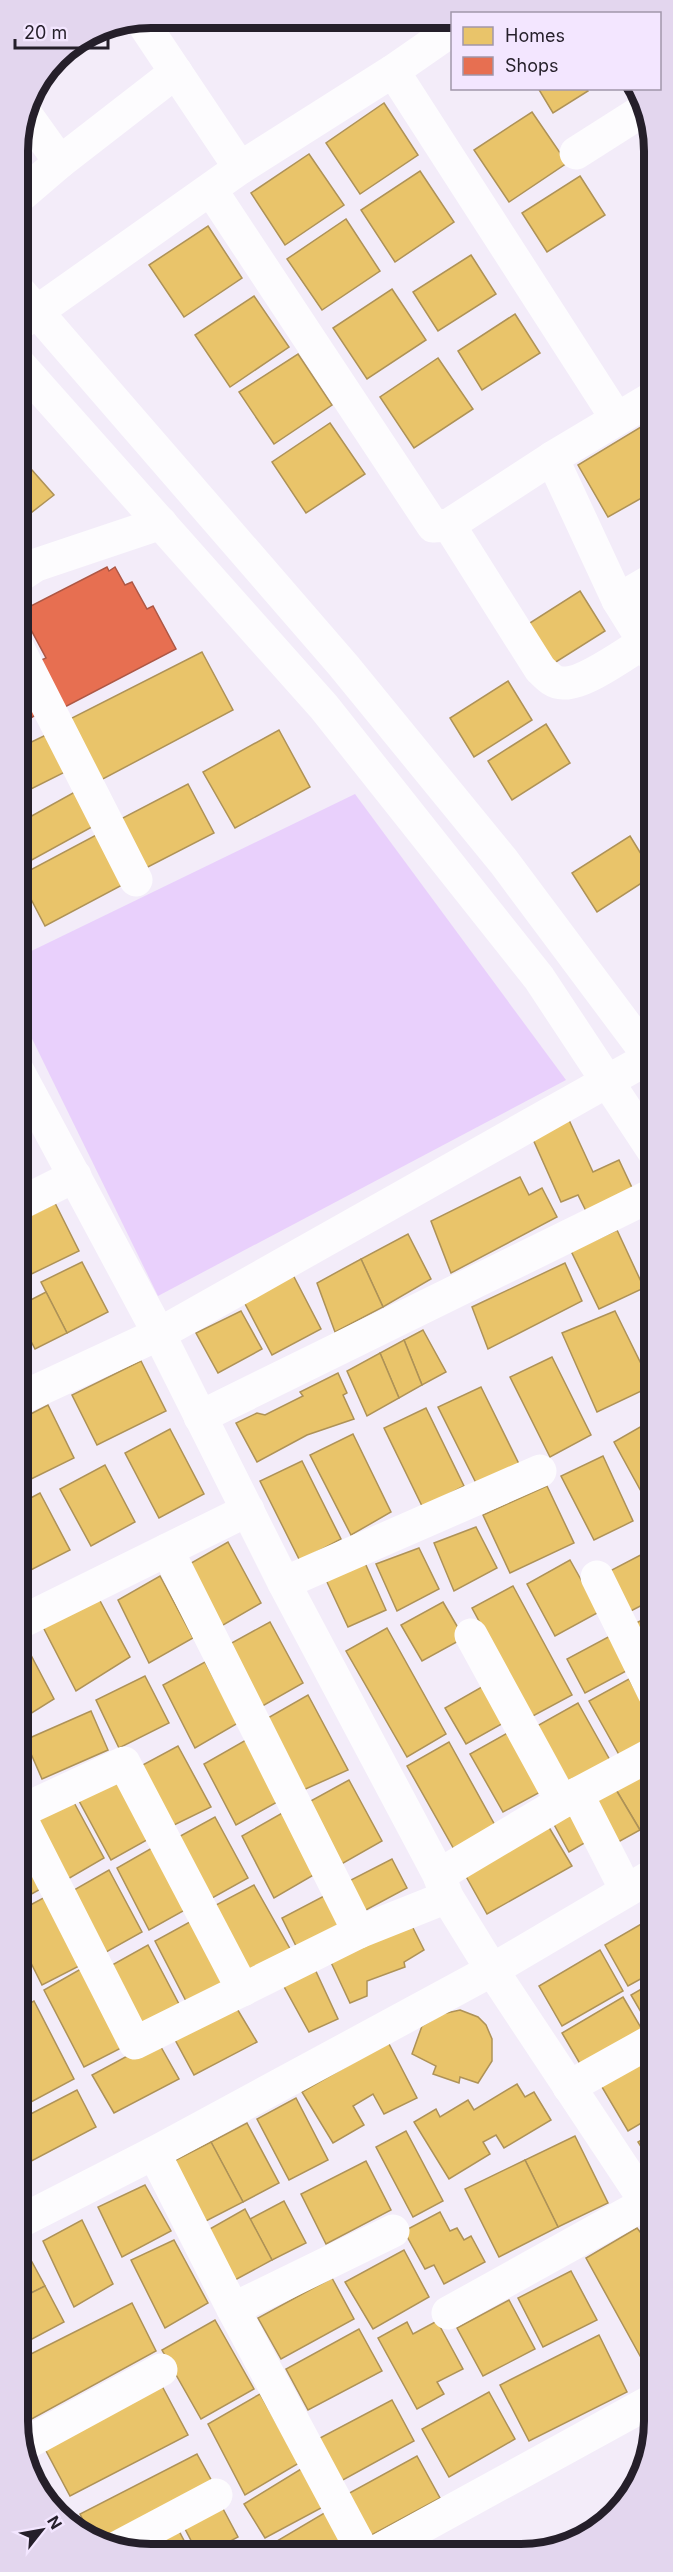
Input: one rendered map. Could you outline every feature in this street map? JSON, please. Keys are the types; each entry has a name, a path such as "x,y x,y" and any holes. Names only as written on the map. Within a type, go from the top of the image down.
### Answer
{"street":[{"path":"147,29 240,168"},
{"path":"29,306 211,190 240,168 451,31"},
{"path":"393,71 617,419"},
{"path":"29,189 176,72"},
{"path":"576,153 638,114"},
{"path":"32,123 60,162"},
{"path":"211,190 433,526 449,525 552,458 644,403"},
{"path":"29,313 343,665 504,862 644,1046"},
{"path":"29,375 324,707 539,978 644,1137"},
{"path":"552,458 618,600 644,643"},
{"path":"29,562 161,523"},
{"path":"449,525 540,669 552,680 565,684 644,653"},
{"path":"618,600 644,585"},
{"path":"29,669 136,880"},
{"path":"28,1395 159,1334 644,1063"},
{"path":"29,1091 159,1334 284,1583 443,1886 492,1970 644,2200"},
{"path":"29,1199 75,1176"},
{"path":"200,1417 644,1199"},
{"path":"284,1583 540,1471"},
{"path":"28,1618 248,1510"},
{"path":"168,1550 359,1932"},
{"path":"597,1577 644,1673"},
{"path":"471,1635 626,1890"},
{"path":"28,1832 135,2043 359,1932 443,1886 570,1798 644,1758"},
{"path":"28,1809 124,1763 243,1990"},
{"path":"28,2217 154,2153 492,1970 644,1880"},
{"path":"569,2087 644,2045"},
{"path":"154,2153 232,2309 359,2544"},
{"path":"448,2313 644,2212"},
{"path":"232,2309 393,2231"},
{"path":"31,2440 161,2370"},
{"path":"391,2544 644,2405"},
{"path":"129,2541 216,2495"}],"shaded area":[{"path":"355,794 566,1080 158,1296 29,1032 29,952"}],"building: Homes":[{"path":"539,90 588,91 553,113"},
{"path":"384,103 418,155 360,194 326,143"},
{"path":"532,112 567,163 509,202 474,150"},
{"path":"309,154 344,205 285,245 251,193"},
{"path":"420,171 454,222 395,262 361,210"},
{"path":"580,176 605,215 547,252 522,213"},
{"path":"346,219 380,271 322,310 287,259"},
{"path":"208,226 242,278 184,317 149,265"},
{"path":"471,255 496,294 438,331 413,292"},
{"path":"392,289 426,340 367,379 333,328"},
{"path":"254,296 289,347 230,387 195,335"},
{"path":"515,314 540,353 482,390 458,351"},
{"path":"298,354 332,405 274,444 239,392"},
{"path":"438,358 473,409 414,448 380,397"},
{"path":"330,423 365,474 306,513 272,462"},
{"path":"644,425 644,497 608,517 578,465"},
{"path":"29,467 54,495 29,515"},
{"path":"580,591 605,631 548,667 522,628"},
{"path":"202,652 233,710 99,781 68,720"},
{"path":"508,681 532,720 474,757 450,718"},
{"path":"546,724 570,763 512,800 488,761"},
{"path":"279,730 310,787 235,828 203,772"},
{"path":"50,733 69,770 29,790 29,743"},
{"path":"188,784 214,833 142,870 117,821"},
{"path":"82,788 101,822 29,862 29,818"},
{"path":"100,833 126,883 45,926 29,895 29,871"},
{"path":"630,836 644,859 644,881 597,912 572,873"},
{"path":"569,1120 593,1172 619,1160 634,1192 587,1213 578,1195 561,1202 532,1137"},
{"path":"520,1177 529,1195 542,1188 557,1217 451,1273 431,1221"},
{"path":"55,1203 79,1251 29,1275 29,1216"},
{"path":"617,1230 644,1288 599,1309 571,1251"},
{"path":"408,1234 431,1279 383,1307 361,1259"},
{"path":"361,1259 383,1307 335,1332 317,1283"},
{"path":"82,1262 108,1312 67,1333 41,1282"},
{"path":"565,1263 582,1301 488,1349 472,1307"},
{"path":"292,1273 321,1329 272,1355 242,1298"},
{"path":"46,1292 67,1333 35,1349 28,1336 28,1301"},
{"path":"241,1311 262,1349 218,1373 196,1333"},
{"path":"615,1311 644,1370 644,1390 597,1412 562,1333"},
{"path":"423,1330 446,1372 422,1385 404,1340"},
{"path":"404,1340 422,1385 399,1398 380,1353"},
{"path":"380,1353 399,1398 367,1416 347,1371"},
{"path":"552,1357 591,1435 550,1457 510,1377"},
{"path":"141,1361 166,1411 97,1445 72,1395"},
{"path":"338,1373 347,1393 343,1395 354,1419 307,1435 257,1462 236,1423 257,1413 265,1415 303,1396 300,1392"},
{"path":"481,1387 519,1464 478,1487 438,1407"},
{"path":"48,1405 74,1458 28,1480 28,1415"},
{"path":"426,1408 464,1486 423,1508 384,1428"},
{"path":"644,1425 644,1497 614,1442"},
{"path":"170,1429 204,1494 159,1518 125,1453"},
{"path":"353,1434 391,1512 351,1535 310,1455"},
{"path":"603,1456 633,1521 594,1540 561,1476"},
{"path":"302,1461 341,1539 300,1561 260,1481"},
{"path":"105,1465 135,1522 91,1546 60,1489"},
{"path":"547,1486 574,1543 510,1573 483,1515"},
{"path":"40,1493 70,1550 28,1571 28,1499"},
{"path":"476,1527 497,1568 454,1591 434,1543"},
{"path":"228,1542 261,1603 218,1628 186,1566"},
{"path":"419,1548 439,1589 397,1611 376,1564"},
{"path":"644,1553 644,1604 625,1614 606,1573"},
{"path":"570,1560 599,1612 555,1636 527,1584"},
{"path":"365,1563 386,1610 348,1627 326,1580"},
{"path":"160,1576 193,1638 149,1663 118,1600"},
{"path":"513,1586 572,1695 531,1717 472,1608"},
{"path":"98,1597 130,1657 76,1691 42,1625"},
{"path":"443,1602 464,1638 422,1661 401,1625"},
{"path":"644,1619 644,1641 634,1624"},
{"path":"270,1622 303,1683 259,1708 228,1645"},
{"path":"387,1628 446,1734 407,1757 346,1651"},
{"path":"612,1635 630,1669 585,1693 567,1659"},
{"path":"28,1650 54,1699 28,1715"},
{"path":"205,1662 238,1723 195,1748 163,1685"},
{"path":"145,1676 169,1723 119,1748 96,1700"},
{"path":"629,1679 644,1705 644,1747 622,1760 589,1701"},
{"path":"487,1684 507,1721 466,1744 445,1708"},
{"path":"308,1695 348,1770 301,1791 266,1719"},
{"path":"578,1703 611,1762 570,1784 537,1726"},
{"path":"91,1711 108,1750 42,1779 28,1748 28,1739"},
{"path":"511,1731 544,1790 503,1812 470,1754"},
{"path":"246,1740 279,1801 236,1825 204,1764"},
{"path":"449,1742 496,1827 455,1851 407,1766"},
{"path":"178,1746 211,1807 172,1826 139,1767"},
{"path":"644,1771 643,1835 615,1788"},
{"path":"121,1775 154,1836 111,1860 78,1799"},
{"path":"349,1780 382,1841 338,1866 307,1803"},
{"path":"615,1788 640,1830 611,1846 588,1803"},
{"path":"71,1797 104,1858 61,1883 29,1821"},
{"path":"575,1805 593,1838 569,1852 551,1819"},
{"path":"284,1812 317,1873 274,1898 242,1836"},
{"path":"215,1817 248,1878 205,1902 173,1840"},
{"path":"547,1824 572,1866 487,1914 463,1871"},
{"path":"159,1844 192,1906 149,1930 117,1868"},
{"path":"28,1854 46,1886 28,1896"},
{"path":"392,1859 407,1888 364,1911 349,1881"},
{"path":"109,1870 142,1932 99,1956 67,1894"},
{"path":"254,1885 293,1954 250,1979 216,1905"},
{"path":"49,1895 85,1963 42,1985 28,1957 28,1906"},
{"path":"326,1895 341,1925 297,1948 282,1918"},
{"path":"197,1918 230,1979 187,2003 155,1941"},
{"path":"644,1922 644,1977 628,1986 605,1945"},
{"path":"411,1924 424,1950 404,1962 405,1967 367,1981 367,1996 350,2003 328,1956"},
{"path":"148,1945 180,2006 137,2031 105,1969"},
{"path":"600,1950 623,1991 562,2026 539,1986"},
{"path":"313,1965 338,2019 309,2032 282,1983"},
{"path":"86,1966 127,2045 84,2067 44,1990"},
{"path":"644,1987 644,2017 631,1995"},
{"path":"623,1997 644,2033 644,2040 586,2074 562,2033"},
{"path":"34,2001 74,2079 31,2102 28,2096 28,2004"},
{"path":"236,2007 257,2042 194,2075 173,2036"},
{"path":"460,2010 478,2017 486,2025 492,2039 492,2061 478,2083 460,2077 459,2083 433,2074 436,2066 412,2054 422,2026 442,2014"},
{"path":"157,2040 179,2079 114,2113 92,2075"},
{"path":"388,2042 417,2098 384,2114 373,2094 353,2106 364,2125 333,2143 302,2092"},
{"path":"644,2056 644,2122 628,2131 599,2082"},
{"path":"517,2084 525,2097 534,2092 551,2120 504,2148 496,2135 483,2142 490,2154 449,2179 414,2122 436,2109 440,2117 468,2100 474,2110"},
{"path":"77,2090 96,2127 28,2163 28,2115"},
{"path":"296,2098 328,2160 289,2180 257,2119"},
{"path":"247,2123 279,2183 243,2202 211,2142"},
{"path":"406,2131 443,2201 413,2217 376,2147"},
{"path":"575,2136 608,2203 558,2227 525,2160"},
{"path":"644,2138 644,2151 638,2142"},
{"path":"211,2142 243,2202 204,2222 174,2161"},
{"path":"525,2160 558,2227 499,2257 465,2189"},
{"path":"366,2161 391,2210 326,2244 301,2194"},
{"path":"145,2185 171,2231 122,2257 98,2207"},
{"path":"284,2201 306,2243 272,2260 250,2219"},
{"path":"245,2209 272,2260 235,2280 208,2230"},
{"path":"440,2212 450,2231 457,2228 464,2240 471,2236 485,2262 444,2284 434,2265 425,2269 404,2231"},
{"path":"82,2220 113,2284 74,2307 43,2241"},
{"path":"637,2228 644,2237 644,2363 586,2258"},
{"path":"174,2240 208,2303 165,2328 131,2260"},
{"path":"404,2250 429,2297 373,2329 345,2282"},
{"path":"28,2255 45,2286 28,2294"},
{"path":"571,2271 597,2320 543,2347 518,2298"},
{"path":"332,2278 354,2319 281,2359 258,2318"},
{"path":"45,2286 64,2322 28,2341 28,2294"},
{"path":"509,2300 535,2349 483,2376 457,2328"},
{"path":"132,2303 156,2351 28,2421 28,2355"},
{"path":"215,2320 254,2389 201,2419 162,2350"},
{"path":"437,2321 463,2369 437,2382 444,2394 417,2409 378,2338 407,2322 413,2334"},
{"path":"359,2329 382,2371 308,2410 286,2369"},
{"path":"599,2335 627,2392 529,2441 500,2385"},
{"path":"162,2386 188,2435 70,2496 44,2447"},
{"path":"489,2392 515,2439 449,2477 422,2429"},
{"path":"260,2394 299,2463 245,2495 208,2424"},
{"path":"392,2400 414,2441 341,2481 318,2439"},
{"path":"197,2454 214,2485 114,2537 90,2527 85,2523 80,2514"},
{"path":"417,2456 440,2498 366,2538 344,2496"},
{"path":"301,2469 323,2507 265,2538 244,2504"},
{"path":"221,2505 238,2537 225,2544 193,2544 183,2525"},
{"path":"326,2512 343,2544 272,2544"},
{"path":"177,2527 186,2544 153,2544"}],"building: Shops":[{"path":"107,567 109,571 115,567 125,585 132,582 147,609 153,606 176,649 61,709 37,662 46,658 29,626 29,607"},
{"path":"29,691 39,713 29,719"}]}
